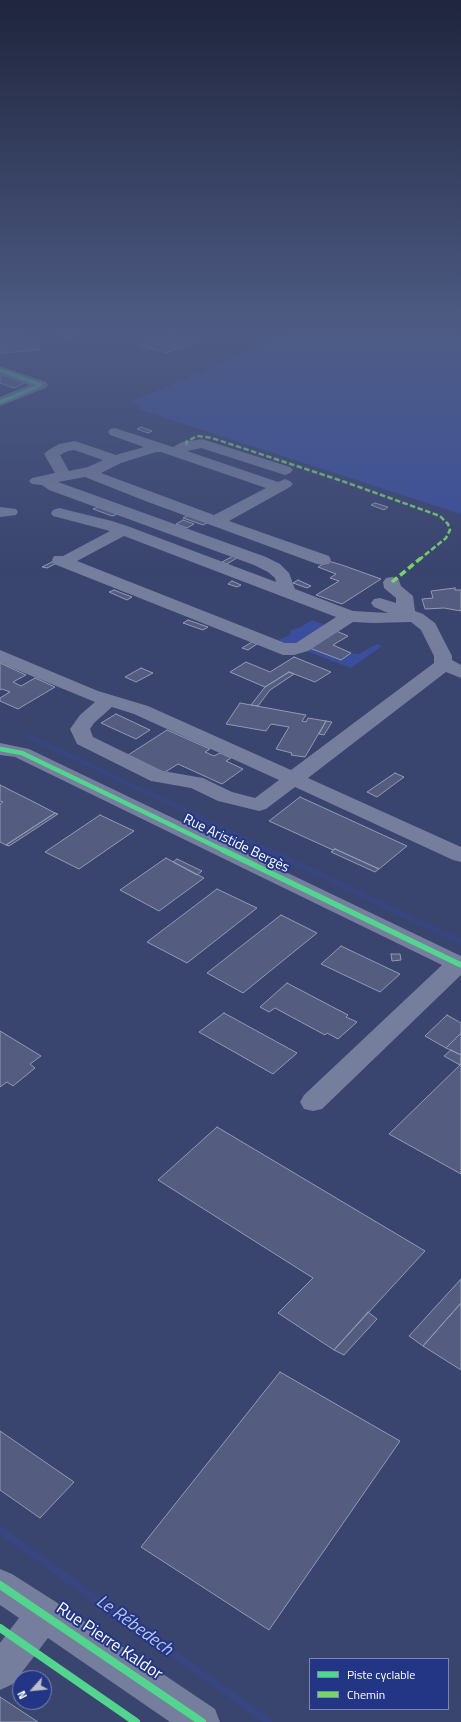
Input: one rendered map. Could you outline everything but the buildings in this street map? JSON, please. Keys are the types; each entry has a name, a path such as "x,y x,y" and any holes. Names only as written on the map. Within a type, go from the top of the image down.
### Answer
{"street":[{"path":"115,432 168,450 283,480 216,521"},
{"path":"64,476 52,454 64,447 75,445 116,460"},
{"path":"168,450 155,448 116,460 86,472 38,481 260,561 274,568 283,577 287,592"},
{"path":"86,472 154,499 323,560"},
{"path":"59,513 92,520 124,530 350,616 373,618 412,616"},
{"path":"124,530 63,562 283,649 302,647 350,616"},
{"path":"238,553 264,538"},
{"path":"392,582 393,588 404,596 412,616"},
{"path":"108,701 87,719 80,729 84,740 158,777 196,782 225,797 259,805 440,668 443,663 442,656 430,627 412,616 380,603"},
{"path":"0,656 91,695 141,710 292,780 461,855"},
{"path":"443,663 461,672"},
{"name":"Rue Aristide Bergès","path":"0,750 10,750 22,753 459,964 313,1102"},
{"name":"Rue Pierre Kaldor","path":"0,1585 44,1614 191,1719"},
{"path":"0,1672 44,1614"}],"path":[{"path":"22,1643 136,1722"}],"shaded area":[{"path":"154,414 461,414 461,514"},
{"path":"312,620 328,626 291,646 278,640 290,635 291,630 299,628"},
{"path":"377,644 382,646 351,668 304,650 307,647 340,660 351,653 359,654"}],"waterway":[{"path":"28,736 270,851"},
{"path":"268,850 461,942"},
{"name":"Le Rébedech","path":"0,1530 269,1722"}],"marked path":[{"path":"187,445 186,442 197,436 212,438 345,482 440,516 448,524 450,530 446,538 392,582"}],"cycle path":[{"path":"0,749 22,753 461,965"},
{"path":"0,1585 202,1722"},
{"path":"0,1628 136,1722"}]}
